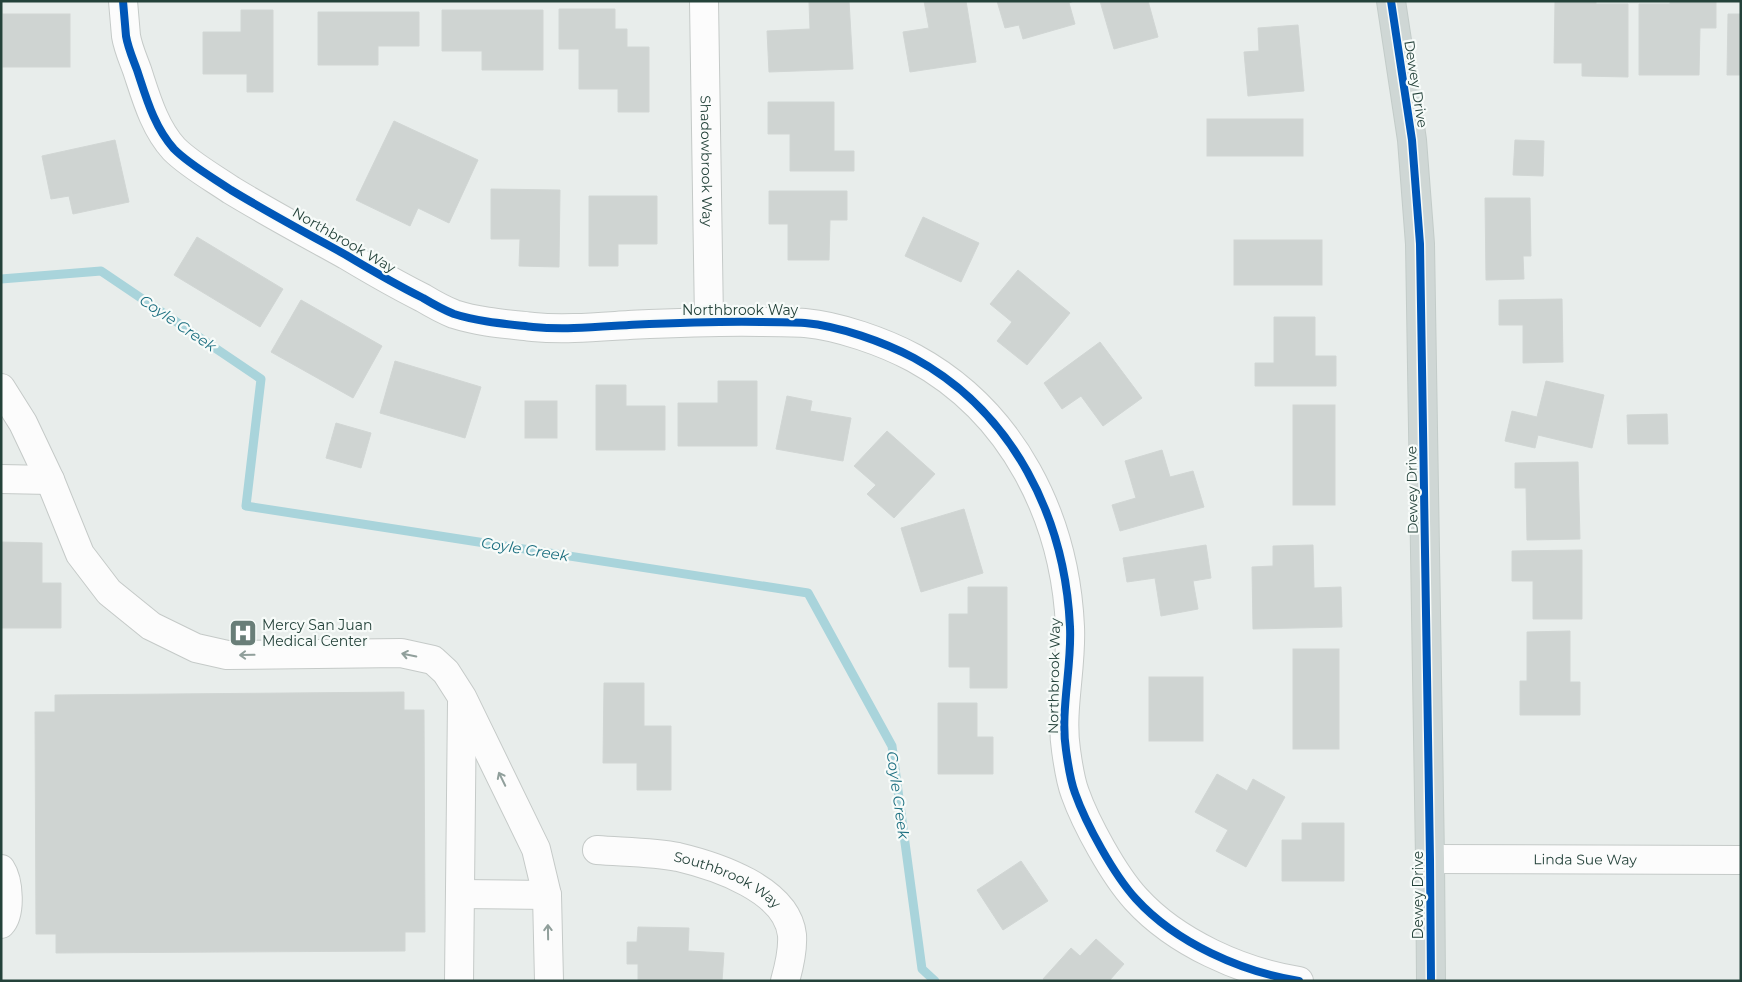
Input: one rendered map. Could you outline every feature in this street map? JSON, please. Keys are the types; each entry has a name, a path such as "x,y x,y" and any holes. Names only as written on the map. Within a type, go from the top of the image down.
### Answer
{"main road":[{"name":"Dewey Drive","path":"1391,1 1412,140 1420,244 1431,981"}],"street":[{"name":"Northbrook Way","path":"123,1 127,41 149,107 172,147 202,171 240,195 404,288 452,313 492,323 539,327 596,327 709,321 808,323 859,335 910,356 947,378 981,407 1007,439 1027,469 1045,508 1059,547 1066,586 1070,626 1070,666 1065,721 1065,745 1074,792 1095,836 1116,872 1136,900 1159,920 1187,939 1221,957 1252,970 1299,981"},
{"name":"Shadowbrook Way","path":"704,1 709,321"},
{"path":"1,388 23,423 50,480 80,554 109,592 151,626 196,648 227,655 401,653 433,660 446,672 462,697 536,849 547,895 549,981"},
{"path":"1,479 50,480"},
{"path":"459,981 462,697"},
{"name":"Southbrook Way","path":"597,850 676,857 721,870 765,892 784,913 792,935 785,981"},
{"name":"Linda Sue Way","path":"1430,859 1741,860"},
{"path":"1,869 4,874 8,895 4,921 1,924"},
{"path":"460,894 547,895"}],"building":[{"path":"849,1 853,69 769,72 767,31 810,29 809,2"},
{"path":"924,1 966,1 976,62 910,72 903,32 929,28"},
{"path":"997,1 1074,1 1069,3 1075,24 1023,39 1019,25 1005,28"},
{"path":"1100,1 1148,1 1158,37 1114,49"},
{"path":"1555,1 1596,1 1596,4 1628,4 1628,77 1582,76 1582,63 1554,63"},
{"path":"1670,1 1716,1 1716,28 1700,28 1699,75 1639,75 1639,4 1670,4"},
{"path":"559,9 615,9 615,29 627,29 627,47 649,47 649,112 618,112 618,89 579,89 579,49 559,49"},
{"path":"241,10 273,10 273,92 247,92 247,74 203,74 203,32 241,32"},
{"path":"442,10 543,10 543,70 482,70 482,51 442,51"},
{"path":"318,12 419,12 419,46 378,46 378,65 318,65"},
{"path":"3,14 70,14 70,67 3,67"},
{"path":"1728,14 1741,14 1741,75 1727,75"},
{"path":"1298,25 1304,91 1248,96 1244,52 1259,51 1258,28"},
{"path":"768,102 834,102 834,151 854,151 854,171 790,171 790,134 768,134"},
{"path":"1207,119 1303,119 1303,156 1207,156"},
{"path":"394,121 478,160 449,223 418,208 410,226 356,200"},
{"path":"115,140 129,202 73,214 69,196 51,199 42,156"},
{"path":"1515,140 1544,141 1543,176 1513,175"},
{"path":"491,189 560,190 559,267 519,266 520,239 491,239"},
{"path":"769,191 847,191 847,220 830,220 829,260 788,260 788,224 769,224"},
{"path":"589,196 657,196 657,244 618,244 618,266 589,266"},
{"path":"1485,198 1530,198 1531,256 1523,256 1524,279 1486,280"},
{"path":"923,217 979,243 961,282 905,256"},
{"path":"197,237 283,289 260,327 174,275"},
{"path":"1234,240 1322,240 1322,285 1234,285"},
{"path":"1018,270 1070,313 1027,365 997,341 1012,322 990,304"},
{"path":"1562,299 1563,362 1523,363 1523,325 1499,325 1499,300"},
{"path":"301,300 382,346 353,398 271,352"},
{"path":"1274,317 1315,317 1315,356 1336,356 1336,386 1255,386 1255,363 1274,363"},
{"path":"1100,342 1142,398 1103,426 1081,396 1062,409 1044,383"},
{"path":"395,361 481,387 465,438 380,413"},
{"path":"718,381 757,381 757,446 678,446 678,403 718,403"},
{"path":"1546,381 1604,395 1592,448 1538,435 1535,448 1505,441 1512,411 1537,417"},
{"path":"596,385 626,385 626,406 665,406 665,450 596,450"},
{"path":"787,396 812,401 810,411 851,418 843,461 776,449"},
{"path":"525,401 557,401 557,438 525,438"},
{"path":"1293,405 1335,405 1335,505 1293,505"},
{"path":"1667,414 1668,444 1628,444 1627,415"},
{"path":"336,423 371,433 361,468 326,458"},
{"path":"887,431 935,474 894,518 867,494 876,485 854,466"},
{"path":"1162,450 1170,477 1193,471 1204,507 1120,531 1112,505 1136,498 1125,461"},
{"path":"1578,462 1580,539 1527,540 1526,488 1515,488 1515,463"},
{"path":"964,509 983,573 921,592 901,528"},
{"path":"1,542 42,543 42,583 61,583 61,628 1,628"},
{"path":"1206,545 1211,578 1193,581 1198,609 1161,616 1155,578 1127,582 1123,558"},
{"path":"1313,545 1314,588 1341,587 1342,627 1253,629 1252,567 1273,566 1273,546"},
{"path":"1582,550 1582,619 1533,619 1533,581 1512,581 1512,551"},
{"path":"968,587 1007,587 1007,688 970,688 970,667 949,667 949,614 968,614"},
{"path":"1570,631 1570,682 1580,682 1580,715 1520,715 1520,681 1527,681 1527,632"},
{"path":"1293,649 1339,649 1339,749 1293,749"},
{"path":"1149,677 1203,677 1203,741 1149,741"},
{"path":"604,683 644,683 644,726 671,726 671,790 637,790 637,763 603,763"},
{"path":"404,692 404,710 424,710 425,932 405,932 405,951 56,953 56,934 36,934 35,712 55,712 55,695"},
{"path":"938,703 977,703 977,737 993,737 993,774 938,774"},
{"path":"1217,774 1247,791 1253,779 1285,797 1246,867 1216,851 1228,830 1195,812"},
{"path":"1302,823 1344,823 1344,881 1282,881 1282,840 1302,840"},
{"path":"1021,861 1048,901 1003,930 977,890"},
{"path":"638,927 689,928 688,951 724,953 722,981 638,981 638,964 627,964 627,942 637,942"},
{"path":"1096,939 1124,964 1109,981 1045,981 1043,979 1071,948 1080,956"}],"waterway":[{"name":"Coyle Creek","path":"1,279 101,271 261,379 246,506 808,593 892,746 922,969 935,981"}],"cycle path":[{"path":"123,1 128,45 147,101 161,131 180,155 245,199 446,311 483,321 545,328 728,322 805,323 847,331 889,346 914,358 949,381 979,407 1006,438 1027,472 1045,508 1057,546 1066,586 1070,627 1064,720 1070,777 1086,819 1101,849 1136,899 1170,929 1190,942 1233,963 1255,971 1299,981"},
{"path":"1391,1 1412,140 1420,244 1431,981"}],"place":[{"name":"Mercy San Juan Medical Center","path":"243,633"}]}
